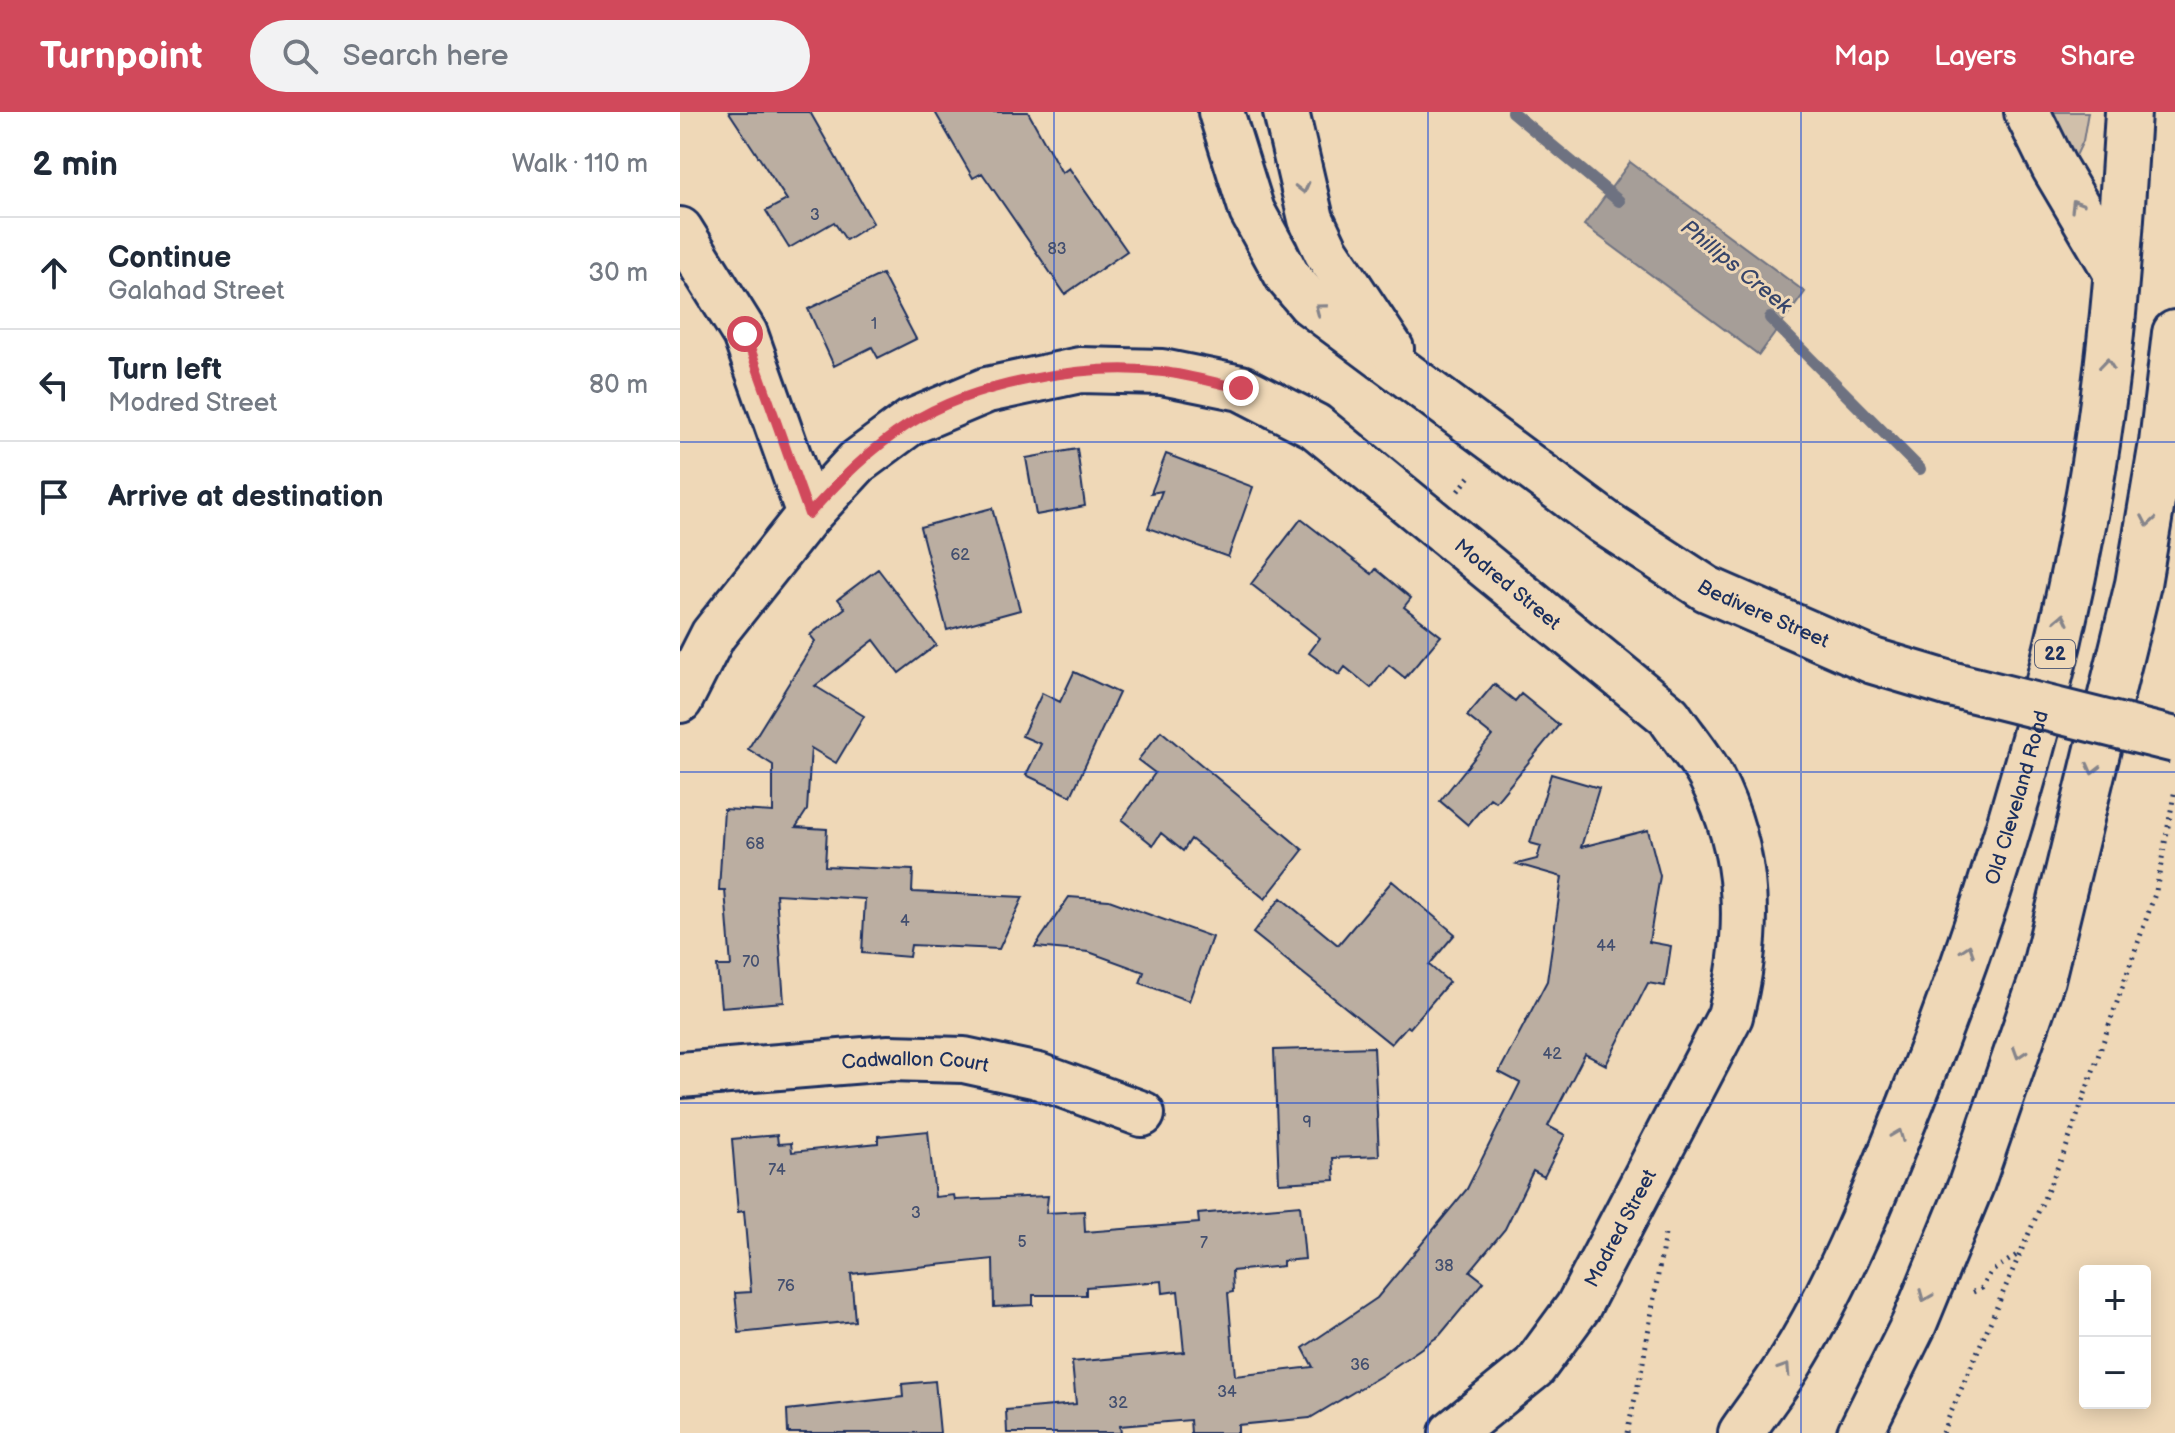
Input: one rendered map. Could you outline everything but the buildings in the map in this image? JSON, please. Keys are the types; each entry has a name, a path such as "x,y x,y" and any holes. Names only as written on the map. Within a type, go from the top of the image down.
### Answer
{"main road":[{"name":"Bedivere Street","path":"1221,112 1252,211 1288,277 1310,303 1406,371 1604,522 1707,589 1873,661 1950,684 2175,740"},
{"name":"Bedivere Street","path":"1286,112 1311,219 1326,251 1406,371"},
{"path":"2027,112 2054,167 2116,272"},
{"name":"Old Cleveland Road","path":"1741,1433 1790,1362 1847,1251 1943,1024 1993,878 2052,664 2085,515 2106,374 2128,112"},
{"path":"680,230 745,334 809,514"},
{"path":"1860,1433 1914,1324 1971,1185 2042,979 2138,584 2162,443 2175,333"},
{"name":"Modred Street","path":"680,700 713,635 809,514 857,462 911,422 987,390 1080,370 1162,372 1241,388 1315,426 1669,716 1711,777 1739,849 1747,903 1742,968 1730,1016 1578,1307 1534,1367 1452,1433"},
{"name":"Cadwallon Court","path":"680,1075 889,1058 964,1060 1038,1076 1142,1114"}],"path":[{"path":"1942,1433 2066,1148 2156,891 2175,789"},
{"path":"1627,1433 1642,1368 1666,1227"}],"shaded area":[{"path":"2047,112 2088,112 2083,141 2074,160"}],"water":[{"path":"1630,162 1805,292 1759,355 1584,225"}],"waterway":[{"name":"Phillips Creek","path":"1512,112 1619,201"},
{"name":"Phillips Creek","path":"1770,318 1920,469"}],"route":[{"path":"745,334 809,514 857,462 911,422 987,390 1080,370 1162,372 1241,388"}]}
